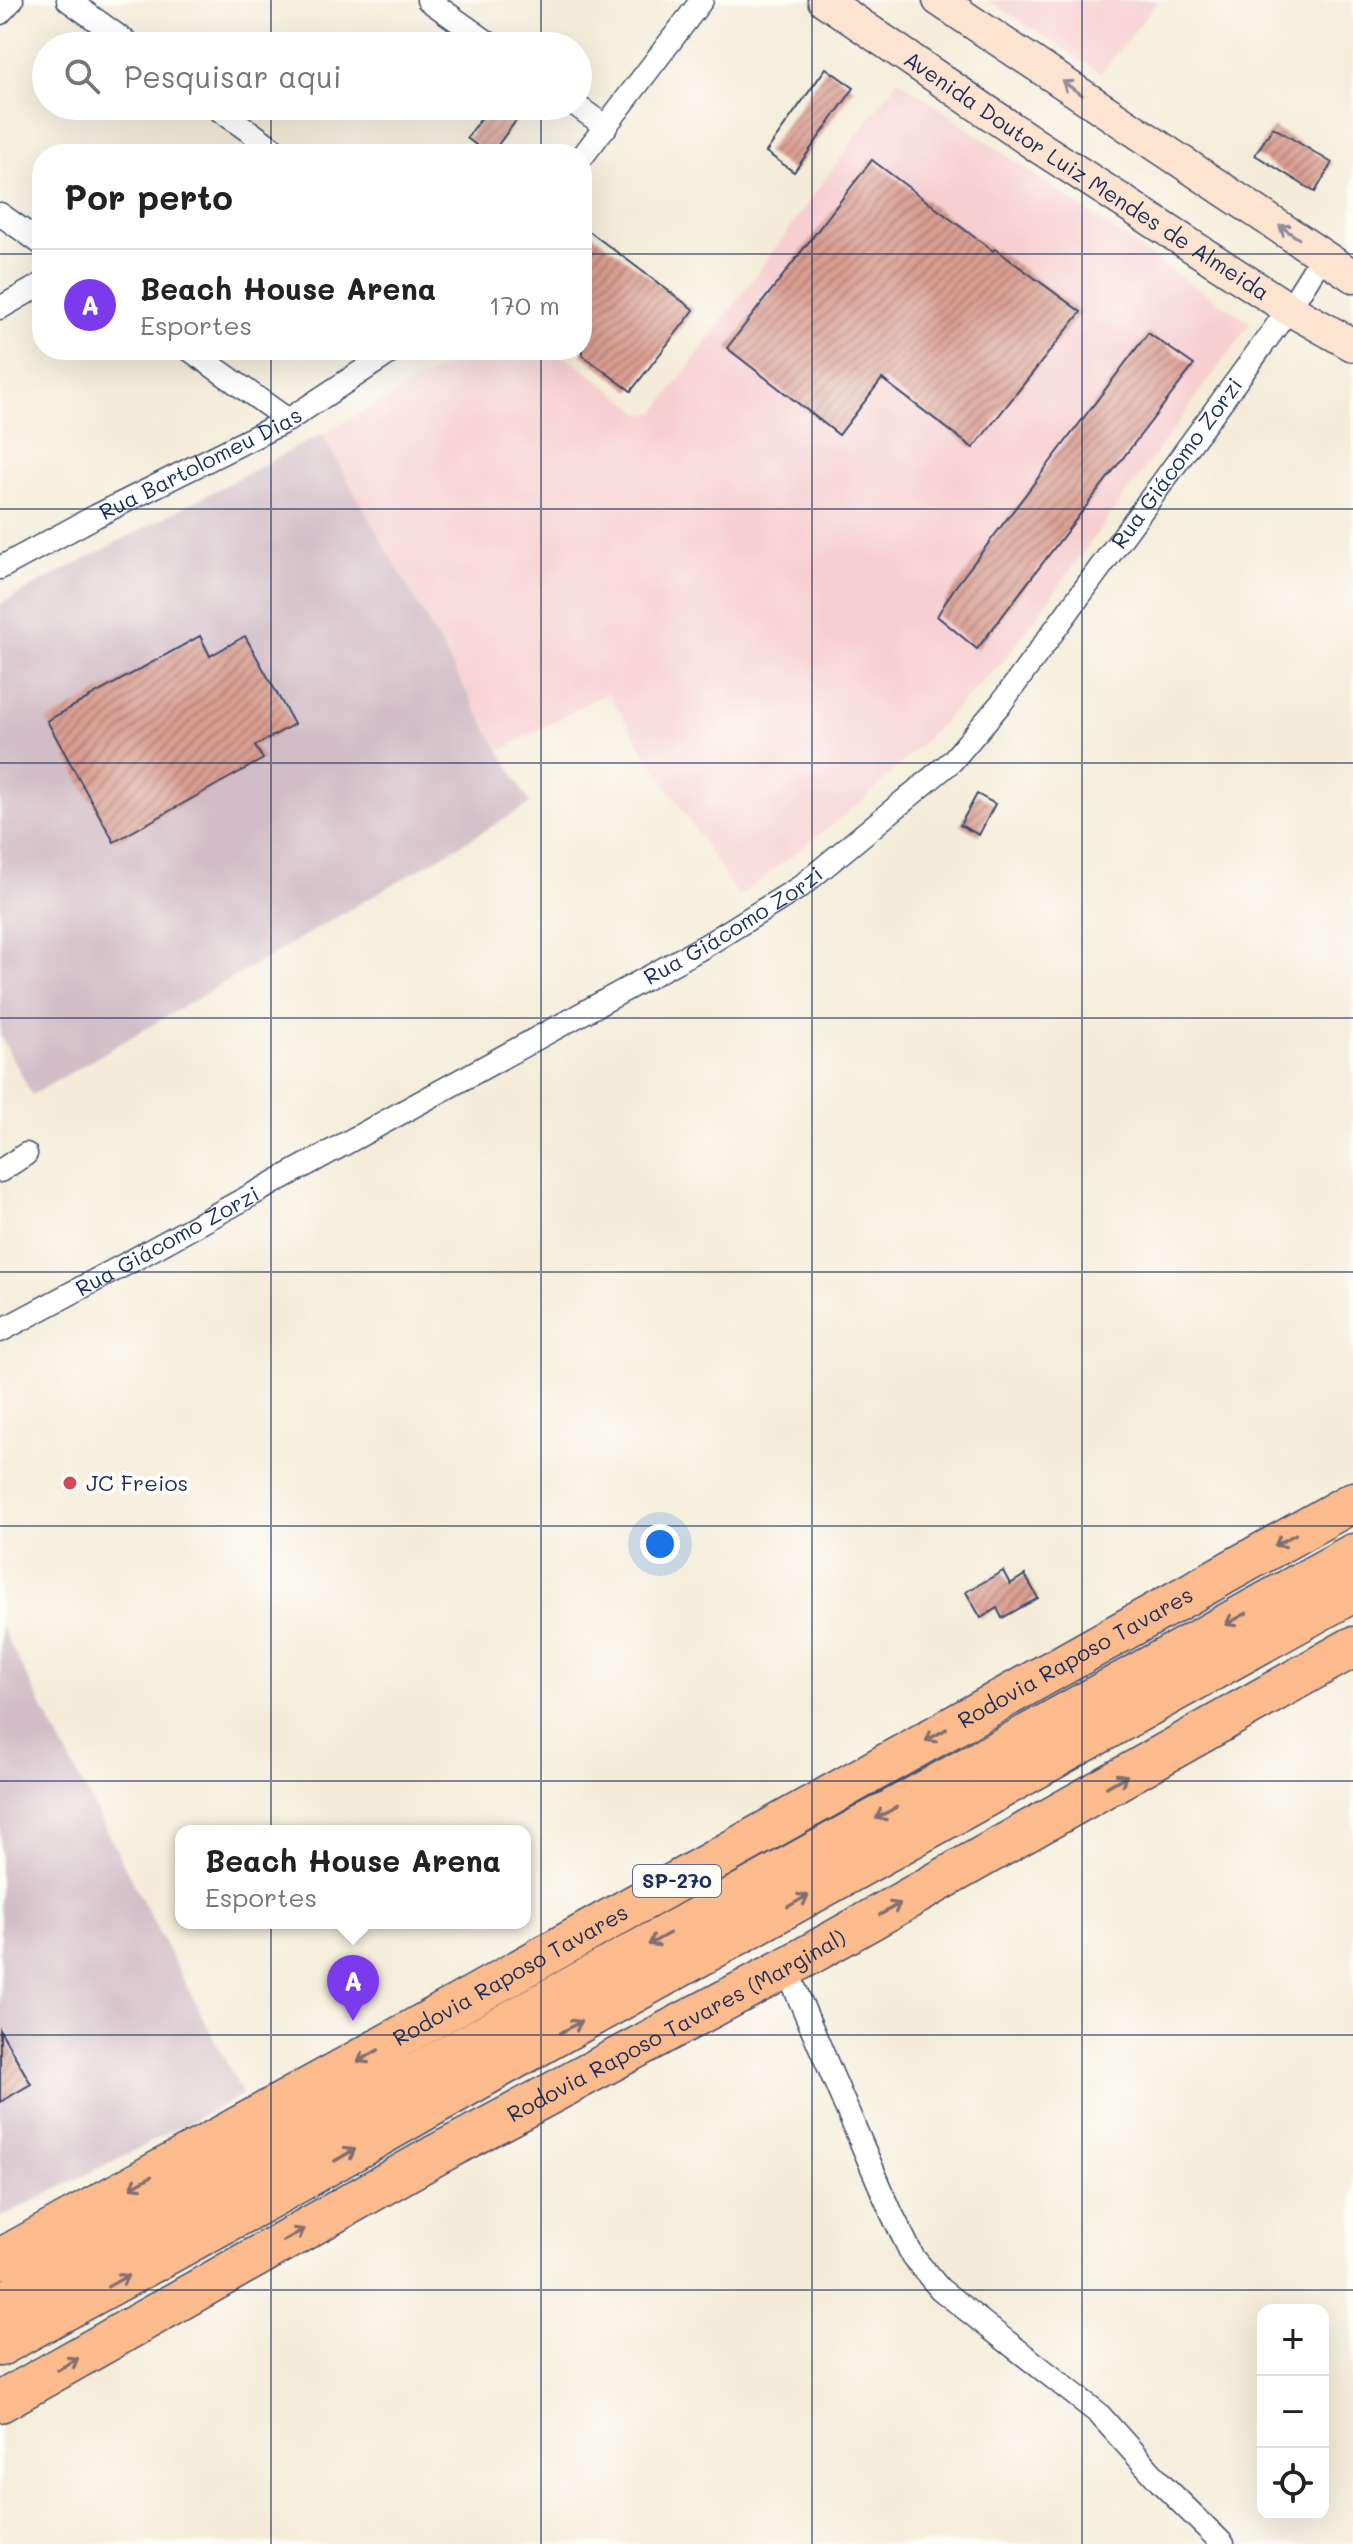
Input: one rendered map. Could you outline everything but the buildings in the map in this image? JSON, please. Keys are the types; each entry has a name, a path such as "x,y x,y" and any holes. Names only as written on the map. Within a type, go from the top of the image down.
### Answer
{"highway":[{"name":"Rodovia Raposo Tavares","path":"0,2259 324,2081 1353,1502"},
{"name":"Rodovia Raposo Tavares","path":"0,2304 1353,1554"},
{"path":"0,2346 1353,1592"},
{"name":"Rodovia Raposo Tavares (Marginal)","path":"0,2402 436,2155 786,1968 1353,1647"}],"main road":[{"name":"Avenida Doutor Luiz Mendes de Almeida","path":"824,0 1039,147 1289,309 1353,345"},
{"path":"939,0 1353,276"}],"street":[{"path":"0,13 12,0"},
{"path":"68,0 113,32"},
{"path":"428,0 473,32"},
{"path":"592,144 702,0"},
{"path":"592,117 606,127"},
{"path":"234,120 267,144"},
{"path":"0,214 32,237"},
{"name":"Rua Giácomo Zorzi","path":"0,1331 705,946 800,887 952,761 1002,702 1289,309 1323,255"},
{"path":"0,308 32,290"},
{"path":"204,360 288,420"},
{"name":"Rua Bartolomeu Dias","path":"0,568 288,420 379,360"},
{"path":"0,1171 26,1154"},
{"path":"786,1968 913,2257 940,2289 1098,2413 1160,2482 1223,2544"}],"shaded area":[{"path":"988,0 1159,0 1101,73"},
{"path":"898,79 1183,279 1251,323 1003,662 866,798 738,897 607,692 501,751 322,434 457,360 571,360 643,414 655,413"},
{"path":"322,434 530,804 32,1095 0,1035 0,604"},
{"path":"0,1625 243,2095 0,2218"}],"place":[{"name":"JC Freios","path":"70,1483"},
{"name":"Beach House Arena","path":"353,2021"}]}
